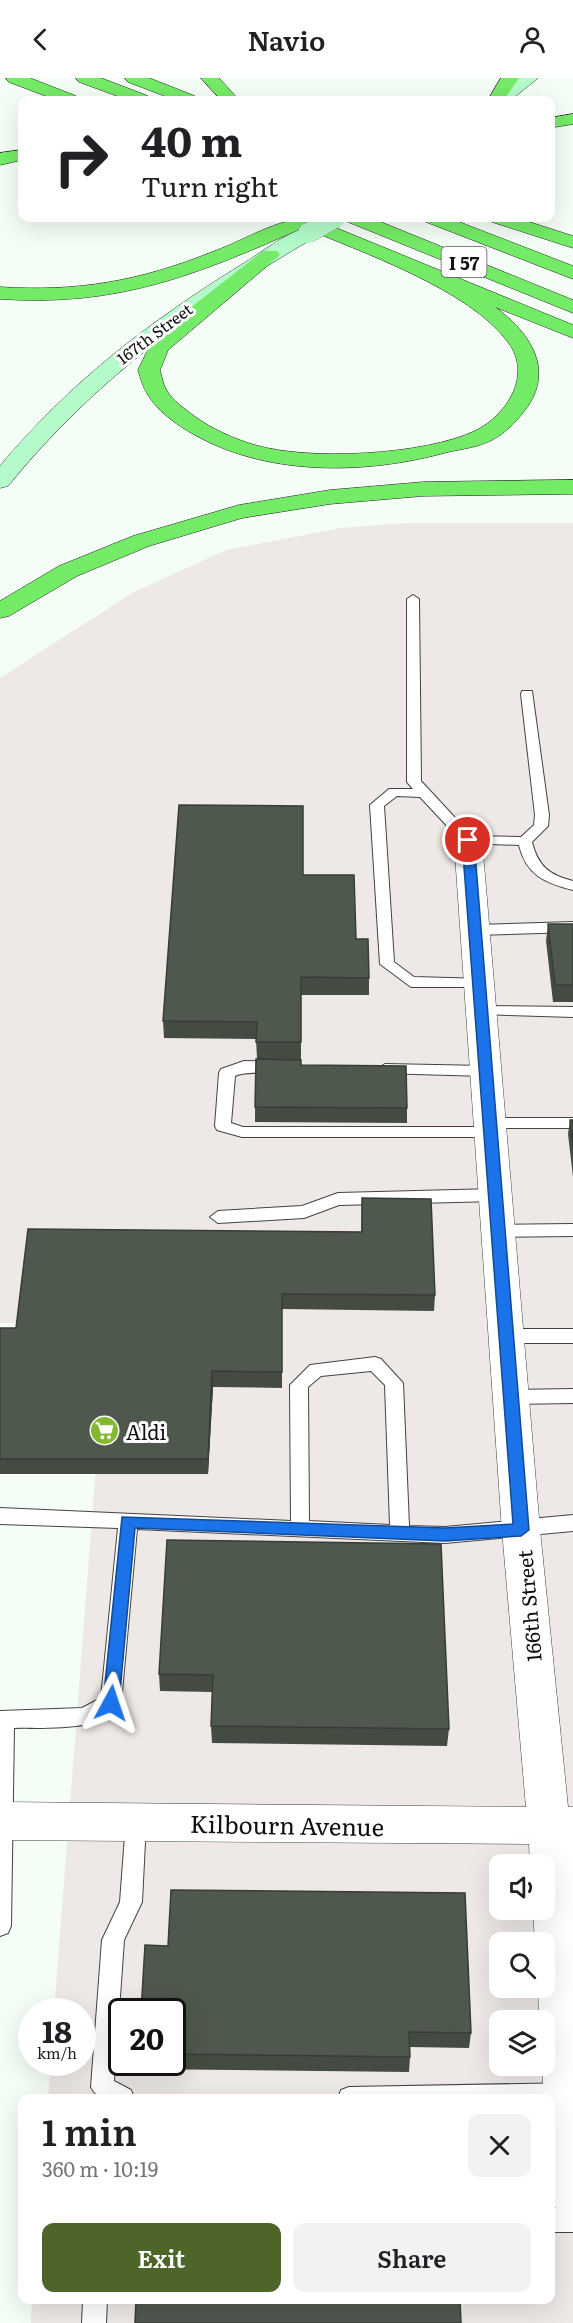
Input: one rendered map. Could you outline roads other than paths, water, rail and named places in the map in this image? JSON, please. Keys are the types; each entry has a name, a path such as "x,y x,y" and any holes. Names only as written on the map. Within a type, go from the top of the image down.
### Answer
{"highway":[{"path":"15,78 60,96"},
{"path":"85,78 132,96"},
{"path":"134,78 179,96"},
{"path":"210,78 226,96"},
{"path":"499,96 510,78"},
{"path":"555,122 573,119"},
{"path":"0,159 18,156"},
{"name":"I 57","path":"365,222 573,307"},
{"name":"I 57","path":"443,222 573,273"},
{"path":"496,222 573,252"},
{"path":"511,222 573,242"},
{"path":"0,293 77,294 131,287 213,261 301,224 573,332"},
{"path":"270,255 196,313 158,347 149,370 158,394 181,418 208,434 259,453 311,458 372,459 433,450 484,435 514,411 526,390 530,371 525,351 509,330 476,302 421,271"},
{"path":"0,611 68,571 141,541 238,512 330,497 423,489 573,487"}],"main road":[{"path":"509,96 537,81"},
{"path":"527,96 537,81"},
{"name":"167th Street","path":"0,481 17,459 75,397 139,342 210,291 270,255 301,224"},
{"name":"167th Street","path":"22,423 51,394 117,339 190,288 301,224"}],"street":[{"name":"166th Street","path":"468,840 521,1530 561,1826 573,2192"},
{"name":"Kilbourn Avenue","path":"0,1821 561,1826"}],"lane":[{"path":"413,599 414,782 468,840 525,841 541,826 542,815 527,694"},
{"path":"424,793 394,792 377,805 387,964 411,982 480,997 573,1012"},
{"path":"525,841 530,863 545,878 573,886"},
{"path":"475,930 573,927"},
{"path":"291,1067 244,1066 228,1073 223,1126 242,1132 573,1123"},
{"path":"372,1069 486,1071"},
{"path":"218,1217 304,1212 338,1199 496,1213 573,1230"},
{"path":"506,1336 573,1336"},
{"path":"300,1527 299,1384 316,1370 375,1364 394,1383 400,1532"},
{"path":"511,1397 573,1396"},
{"path":"0,1516 300,1527 445,1535 521,1530 573,1523"},
{"path":"1,1913 2,1720 86,1717 111,1703 128,1521"},
{"path":"115,2094 102,2087 113,1940 131,1902 136,1822"},
{"path":"555,2220 573,2220"},
{"path":"94,2323 95,2304"}],"place":[{"name":"Aldi","path":"105,1431"}]}
